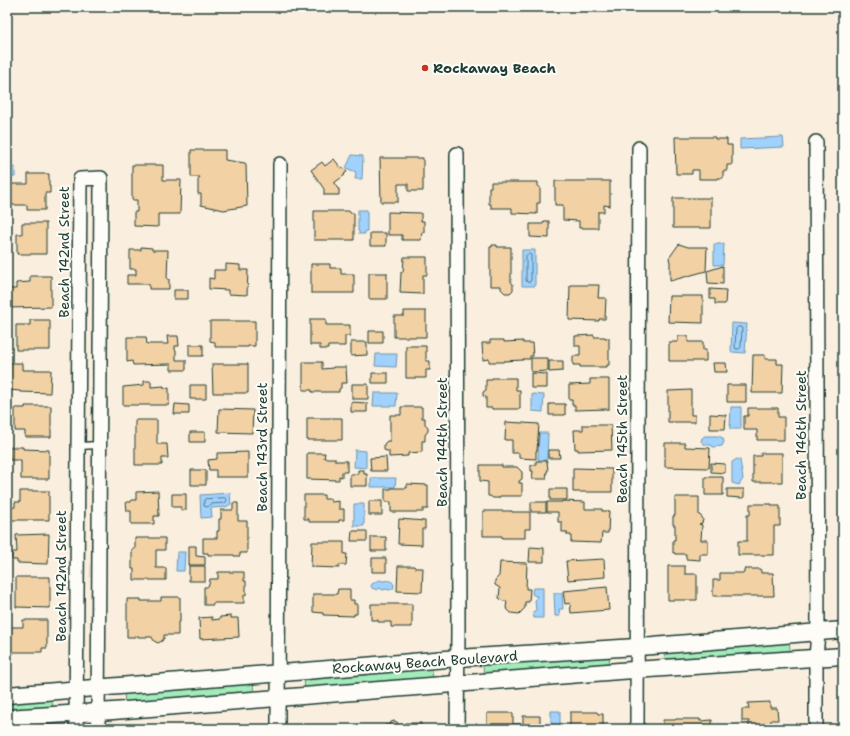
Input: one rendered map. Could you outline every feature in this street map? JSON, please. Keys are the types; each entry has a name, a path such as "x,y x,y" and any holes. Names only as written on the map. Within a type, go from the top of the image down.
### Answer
{"street":[{"name":"Beach 146th Street","path":"816,142 818,632 816,658 816,729"},
{"name":"Beach 145th Street","path":"637,729 639,148"},
{"name":"Beach 144th Street","path":"457,154 457,729"},
{"name":"Beach 143rd Street","path":"278,729 280,164"},
{"name":"Beach 142nd Street","path":"76,721 80,179 101,178 98,729"},
{"name":"Rockaway Beach Boulevard","path":"7,695 278,674 458,658 638,647 843,630"},
{"name":"Rockaway Beach Boulevard","path":"7,718 76,721 98,712 458,683 843,656"}],"lane":[{"path":"78,446 100,444"}],"green space":[{"path":"789,641 791,655 665,665 664,651"},
{"path":"609,655 610,668 484,678 483,665"},
{"path":"432,668 433,681 305,690 304,678"},
{"path":"253,681 254,695 125,705 124,691"},
{"path":"52,697 53,709 7,712 7,700"}],"water":[{"path":"783,137 784,147 740,149 740,139"},
{"path":"352,155 363,156 362,179 355,179 356,172 346,168"},
{"path":"7,167 15,167 15,177 7,177"},
{"path":"358,210 367,210 367,231 365,231 365,234 359,234 358,231"},
{"path":"714,244 724,244 723,265 714,265"},
{"path":"522,250 535,250 535,286 522,286"},
{"path":"732,323 747,324 745,353 731,352"},
{"path":"376,354 397,354 396,367 375,366"},
{"path":"374,393 397,393 396,406 373,406"},
{"path":"532,394 544,395 543,412 532,411"},
{"path":"731,407 741,407 741,429 730,429"},
{"path":"539,433 548,433 547,460 538,460"},
{"path":"705,436 718,436 723,438 724,442 722,446 713,447 701,441"},
{"path":"355,450 366,451 366,468 354,467"},
{"path":"737,459 740,460 743,479 739,485 732,483 732,462"},
{"path":"371,478 396,478 395,487 371,487"},
{"path":"230,493 231,504 226,507 211,508 212,517 201,518 200,495"},
{"path":"354,504 364,504 364,526 354,526"},
{"path":"177,552 185,552 184,571 176,571"},
{"path":"379,580 391,581 394,585 393,589 383,590 379,588 377,590 372,588 372,584"},
{"path":"533,588 543,588 543,618 534,618 533,612 536,610 535,601 537,596 532,594"},
{"path":"554,593 562,593 563,609 559,609 560,616 555,616"},
{"path":"551,711 560,711 560,729 551,729"}],"building":[{"path":"675,137 715,137 715,139 727,139 727,145 732,145 732,165 727,165 727,171 723,171 723,178 718,179 699,179 699,170 692,170 692,174 676,174"},
{"path":"191,150 225,150 225,160 246,164 247,206 224,210 201,205 201,194 198,194 198,180 200,177 191,177"},
{"path":"380,158 423,158 423,191 408,191 408,184 398,184 398,202 381,202"},
{"path":"334,159 341,168 343,167 347,172 334,183 339,189 339,195 324,195 324,189 311,170 322,162 325,166"},
{"path":"132,165 163,165 163,180 181,180 180,214 158,214 158,227 134,226 134,212 137,212 137,200 132,200"},
{"path":"28,174 49,174 50,193 45,193 45,210 27,210 27,205 7,205 7,184 28,184"},
{"path":"555,181 610,181 610,206 604,205 604,212 598,212 598,228 579,228 579,221 563,220 563,205 555,205"},
{"path":"491,182 538,182 538,187 540,187 540,203 537,203 537,214 512,213 512,208 491,208 491,204 489,204 489,187 491,187"},
{"path":"673,198 711,198 711,228 673,228"},
{"path":"314,211 350,211 350,213 354,213 354,240 314,240"},
{"path":"388,212 421,213 421,221 424,221 424,232 422,232 421,240 402,240 402,235 388,235"},
{"path":"544,221 549,221 549,238 530,237 530,224 543,224"},
{"path":"22,223 46,223 46,254 17,254 17,234 22,234"},
{"path":"370,233 386,233 386,246 370,246"},
{"path":"679,244 688,247 707,247 706,271 670,281 669,258"},
{"path":"492,245 497,245 497,247 511,247 511,282 513,284 513,290 510,293 505,293 501,289 501,286 490,286 490,247 492,247"},
{"path":"141,247 152,248 152,250 168,250 167,279 169,279 169,289 149,289 149,284 127,284 127,275 136,275 136,269 130,269 130,250 141,250"},
{"path":"404,257 427,257 427,275 423,275 423,294 400,293 401,272 403,272"},
{"path":"226,264 240,265 240,270 248,270 247,295 228,294 228,290 209,289 209,278 214,279 214,270 226,270"},
{"path":"311,264 330,264 330,268 341,268 341,274 354,274 354,293 311,293"},
{"path":"723,266 723,284 708,283 707,271"},
{"path":"369,273 387,273 387,299 369,299"},
{"path":"30,276 51,276 51,307 7,308 7,289 16,289 16,283 30,282"},
{"path":"570,285 599,285 598,298 606,298 605,319 599,319 599,321 569,320"},
{"path":"710,289 726,290 725,304 715,304 715,299 710,299"},
{"path":"174,290 188,290 188,299 174,299"},
{"path":"669,296 703,296 703,323 668,322"},
{"path":"404,311 426,311 426,337 394,337 394,316 404,316"},
{"path":"310,319 326,319 326,325 350,325 350,336 345,336 345,346 328,346 328,349 320,349 320,345 310,345"},
{"path":"30,320 50,320 50,350 16,350 16,325 30,325"},
{"path":"210,321 255,321 255,346 215,347 215,342 210,341"},
{"path":"369,331 383,331 383,343 369,343"},
{"path":"594,335 594,337 609,338 609,365 607,365 607,367 580,367 580,365 573,365 573,356 580,356 580,346 575,346 575,336"},
{"path":"167,336 178,336 179,346 175,346 176,360 186,360 186,370 171,370 171,364 133,365 132,361 127,362 127,337 146,337 147,344 168,344"},
{"path":"678,336 688,336 688,342 703,342 703,350 706,350 706,361 669,361 669,342 678,342"},
{"path":"490,340 504,340 504,342 523,341 523,343 532,343 533,356 530,356 530,359 503,362 489,362 489,359 483,360 482,343 490,343"},
{"path":"351,342 367,342 367,355 351,356"},
{"path":"189,345 203,345 203,356 189,356"},
{"path":"406,346 426,346 426,361 430,361 430,370 426,370 426,378 406,378"},
{"path":"753,355 765,355 765,359 777,359 777,364 783,364 782,393 752,393"},
{"path":"531,358 548,358 548,371 531,372"},
{"path":"549,361 563,361 563,371 549,372"},
{"path":"303,362 322,362 322,369 346,367 347,383 341,383 339,392 312,392 312,390 303,390"},
{"path":"10,363 22,363 22,370 51,370 50,393 9,390"},
{"path":"713,363 726,363 727,372 714,372"},
{"path":"212,364 248,364 248,393 213,393"},
{"path":"840,367 843,368 843,395 840,395"},
{"path":"372,373 388,373 388,383 372,383"},
{"path":"531,373 547,374 547,388 531,388"},
{"path":"492,378 516,378 516,390 520,390 520,409 486,408 486,397 483,396 483,392 486,390 486,380 492,380"},
{"path":"590,379 609,379 609,409 575,410 575,405 572,405 572,400 569,400 569,385 590,384"},
{"path":"144,381 151,381 151,387 164,386 164,388 169,388 169,405 123,405 123,387 144,385"},
{"path":"352,384 368,384 368,399 352,399"},
{"path":"190,385 206,385 206,399 190,399"},
{"path":"727,385 746,385 746,402 727,402"},
{"path":"691,390 691,415 695,415 695,422 668,422 668,391"},
{"path":"351,402 367,403 367,412 351,412"},
{"path":"175,404 189,405 189,414 174,414"},
{"path":"549,404 565,404 565,415 549,415"},
{"path":"25,406 51,406 51,437 25,437 25,431 15,431 15,408 25,408"},
{"path":"401,407 422,407 422,418 425,418 425,424 428,427 428,431 425,435 425,441 422,441 422,452 408,453 408,456 389,457 389,451 384,450 384,444 387,441 390,441 390,415 401,415"},
{"path":"748,408 778,408 778,417 784,417 784,440 757,440 757,430 744,430 744,416 748,416"},
{"path":"219,409 253,410 252,433 218,432"},
{"path":"710,414 726,415 725,429 710,429"},
{"path":"307,418 342,418 342,440 307,440"},
{"path":"135,420 157,420 157,444 167,444 168,458 162,458 162,465 135,465"},
{"path":"506,422 539,424 536,459 519,458 519,453 512,453 512,440 505,440"},
{"path":"583,425 611,425 612,450 578,451 578,449 575,449 574,430 583,430"},
{"path":"190,432 205,432 205,442 190,442"},
{"path":"665,443 685,443 685,447 710,448 709,468 665,467"},
{"path":"9,447 49,450 49,479 21,479 21,460 10,460"},
{"path":"548,450 559,450 560,458 548,458"},
{"path":"248,452 248,477 216,477 216,470 209,470 208,460 217,459 217,453"},
{"path":"307,453 325,453 324,458 335,458 335,461 347,461 347,472 342,472 342,477 339,476 339,480 307,479"},
{"path":"761,453 782,453 782,482 753,482 753,456 761,456"},
{"path":"386,457 387,471 371,471 370,458"},
{"path":"536,461 547,461 548,471 546,479 532,479 533,471 531,471 531,465 536,465"},
{"path":"711,463 725,464 725,473 711,472"},
{"path":"480,465 517,467 522,472 522,479 519,483 522,483 522,496 500,496 499,498 493,498 488,496 488,482 480,481"},
{"path":"573,468 612,469 612,492 573,492"},
{"path":"191,470 206,470 206,485 191,485"},
{"path":"358,470 364,470 364,474 367,474 367,486 350,486 350,474 358,474"},
{"path":"705,477 723,477 723,495 705,495"},
{"path":"407,484 428,485 428,509 423,509 423,512 391,512 391,502 385,502 385,489 407,488"},
{"path":"550,489 567,489 567,500 550,500"},
{"path":"727,489 744,489 744,498 727,497"},
{"path":"20,491 49,491 49,520 10,520 10,508 15,507 15,502 20,502"},
{"path":"158,491 159,516 154,516 154,524 131,524 131,511 127,511 126,502 136,500 136,492"},
{"path":"172,494 186,494 186,510 181,510 181,507 172,507"},
{"path":"304,495 324,495 324,499 331,499 331,502 339,501 339,509 344,509 344,520 339,520 339,522 309,522 309,519 304,519"},
{"path":"675,497 699,497 699,515 703,520 702,523 699,524 702,525 701,540 708,540 708,554 700,554 700,560 686,559 686,554 673,553 673,540 675,540 675,525 673,525 673,516 675,516"},
{"path":"369,501 382,501 382,515 369,515"},
{"path":"531,502 546,502 546,512 531,512"},
{"path":"547,502 585,502 585,509 602,509 602,511 609,511 608,533 602,533 601,543 571,542 571,535 567,535 567,532 562,532 562,522 558,522 558,512 547,512"},
{"path":"233,503 238,503 238,521 247,521 247,553 240,553 240,556 234,556 208,555 208,553 203,553 203,538 217,538 217,531 219,531 219,519 221,519 221,510 233,510"},
{"path":"750,504 772,504 772,506 780,506 780,526 774,526 774,555 738,555 738,541 747,541 747,515 750,515"},
{"path":"483,511 530,512 530,529 525,529 525,538 483,536"},
{"path":"399,519 425,521 425,529 422,529 422,545 398,544"},
{"path":"352,531 367,531 367,541 351,541"},
{"path":"49,534 48,564 17,563 17,560 13,560 11,558 13,552 17,552 16,535"},
{"path":"371,537 386,537 386,551 371,551"},
{"path":"135,538 165,538 165,550 156,550 156,568 166,568 166,580 134,580 134,569 132,569 132,549 135,549"},
{"path":"312,542 344,542 344,554 347,554 346,565 339,565 339,568 311,567"},
{"path":"189,546 196,546 196,556 205,557 205,565 189,565"},
{"path":"530,547 544,548 544,562 529,562"},
{"path":"372,558 386,558 386,572 372,572"},
{"path":"604,559 605,577 568,580 566,561"},
{"path":"500,562 527,563 526,589 530,589 529,602 525,602 525,608 519,614 511,613 506,608 507,601 503,601 499,598 500,588 495,585 495,580 499,576"},
{"path":"189,566 205,566 205,581 189,581"},
{"path":"398,566 414,566 415,568 423,568 422,592 397,591"},
{"path":"668,566 685,566 685,574 697,574 697,600 668,600"},
{"path":"745,569 760,569 761,573 773,573 774,596 713,596 713,580 720,580 720,573 744,573"},
{"path":"218,572 244,572 244,581 246,581 246,595 244,595 244,603 213,603 213,605 204,605 204,587 209,585 210,579 218,579"},
{"path":"16,577 50,577 50,608 16,607"},
{"path":"607,587 609,610 571,613 570,603 565,604 563,591"},
{"path":"338,589 350,589 350,600 354,600 354,604 357,604 357,614 354,614 354,616 323,615 323,613 313,612 313,594 337,594"},
{"path":"161,597 180,597 180,622 178,622 178,635 164,635 162,641 158,643 154,641 152,637 127,637 127,599 161,601"},
{"path":"371,604 412,604 412,627 391,627 391,622 378,622 378,620 371,620"},
{"path":"231,616 231,618 238,618 239,637 200,639 199,618 212,617 212,620 220,619 220,617"},
{"path":"23,620 47,620 47,648 42,648 42,652 7,652 7,627 23,627"},
{"path":"770,702 770,708 777,708 778,720 771,720 771,729 749,729 749,721 742,721 742,709 749,709 748,703"},
{"path":"570,712 597,712 598,714 603,714 603,729 570,729"},
{"path":"487,713 513,713 513,724 523,724 523,716 540,716 540,729 487,729"},
{"path":"700,719 700,721 712,720 712,729 663,729 663,720"},
{"path":"391,722 397,722 398,725 405,725 405,723 421,723 421,729 385,729 385,725 390,725"}],"place":[{"name":"Rockaway Beach","path":"425,68"}]}
